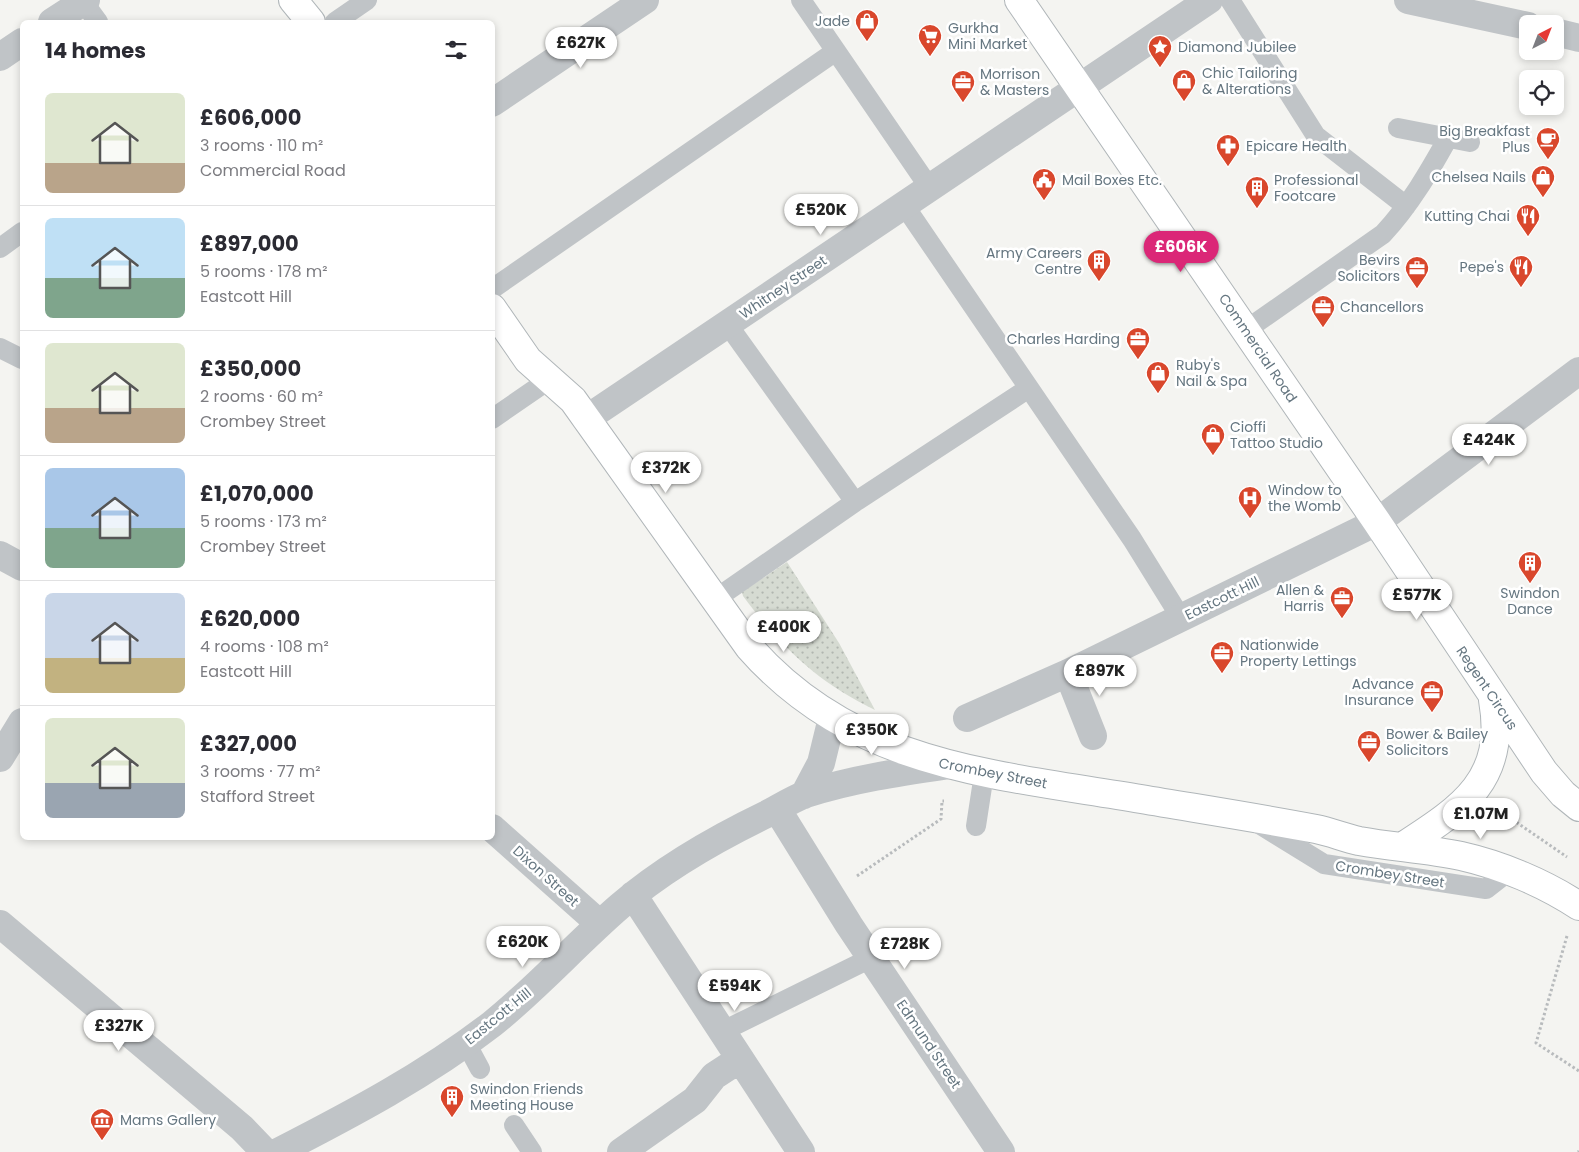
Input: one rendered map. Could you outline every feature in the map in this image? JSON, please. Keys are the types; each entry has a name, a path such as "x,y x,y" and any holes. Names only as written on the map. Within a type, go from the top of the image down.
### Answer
{"street":[{"path":"293,0 309,20"},
{"path":"495,101 645,0"},
{"name":"Commercial Road","path":"1019,0 1377,522"},
{"name":"Whitney Street","path":"586,419 728,325 1078,86 1209,0"},
{"path":"1408,0 1519,24"},
{"path":"56,20 87,6"},
{"path":"1564,34 1579,38"},
{"path":"0,57 20,43"},
{"name":"Crombey Street","path":"495,312 528,360 573,400 714,600 762,662 801,696 832,718 890,747 984,774 1320,830 1359,841 1460,856 1510,872 1577,905"},
{"path":"1377,522 1579,371"},
{"name":"Eastcott Hill","path":"967,718 1068,673 1377,522"},
{"name":"Regent Circus","path":"1377,522 1544,772 1563,794 1579,807"},
{"path":"0,555 20,566"},
{"path":"1068,673 1093,736"},
{"name":"Crombey Street","path":"1402,847 1449,816 1474,792 1486,773 1495,747 1496,727 1492,696"},
{"path":"804,795 821,764 832,718"},
{"path":"0,758 20,725"},
{"name":"Eastcott Hill","path":"278,1152 390,1091 466,1043 524,995 633,895 682,859 730,832 804,795 873,777 949,765"},
{"name":"Edmund Street","path":"777,809 829,894 1001,1152"},
{"name":"Dixon Street","path":"495,831 600,924"},
{"path":"633,895 801,1152"},
{"path":"0,924 242,1128 265,1152"},
{"path":"621,1152 695,1100 714,1076 740,1059"}],"lane":[{"path":"338,20 367,0"},
{"path":"801,0 930,187"},
{"path":"1230,0 1316,136 1406,206"},
{"path":"495,287 836,52"},
{"path":"1398,128 1470,142"},
{"path":"1246,330 1376,240 1406,206 1425,180 1448,138"},
{"path":"904,205 1132,539 1181,618"},
{"path":"0,248 20,233"},
{"path":"728,325 855,502"},
{"path":"0,348 20,357"},
{"path":"495,417 550,379"},
{"path":"714,600 855,502 1030,388"},
{"path":"976,826 984,774"},
{"name":"Crombey Street","path":"1247,817 1324,864 1486,889 1510,872"},
{"path":"723,1031 871,958"},
{"path":"466,1043 480,1069"},
{"path":"514,1125 532,1152"}],"path":[{"path":"1474,792 1571,860"},
{"path":"829,894 933,824"},
{"path":"1577,905 1536,1044 1579,1071"}],"shaded area":[{"path":"787,562 839,643 875,710 835,688 801,662 743,596 742,592"}],"place":[{"name":"Jade","path":"867,42"},
{"name":"Gurkha Mini Market","path":"930,57"},
{"name":"Diamond Jubilee","path":"1160,68"},
{"name":"Chic Tailoring & Alterations","path":"1184,102"},
{"name":"Morrison & Masters","path":"963,103"},
{"name":"Big Breakfast Plus","path":"1548,160"},
{"name":"Epicare Health","path":"1228,167"},
{"name":"Chelsea Nails","path":"1543,198"},
{"name":"Mail Boxes Etc.","path":"1044,201"},
{"name":"Professional Footcare","path":"1257,209"},
{"name":"Kutting Chai","path":"1528,237"},
{"name":"Army Careers Centre","path":"1099,282"},
{"name":"Pepe's","path":"1521,288"},
{"name":"Bevirs Solicitors","path":"1417,289"},
{"name":"Chancellors","path":"1323,328"},
{"name":"Charles Harding","path":"1138,360"},
{"name":"Ruby's Nail & Spa","path":"1158,394"},
{"name":"Cioffi Tattoo Studio","path":"1213,456"},
{"name":"Window to the Womb","path":"1250,519"},
{"name":"Swindon Dance","path":"1530,584"},
{"name":"Allen & Harris","path":"1342,619"},
{"name":"Nationwide Property Lettings","path":"1222,674"},
{"name":"Advance Insurance","path":"1432,713"},
{"name":"Bower & Bailey Solicitors","path":"1369,763"},
{"name":"Swindon Friends Meeting House","path":"452,1118"},
{"name":"Mams Gallery","path":"102,1141"}]}
